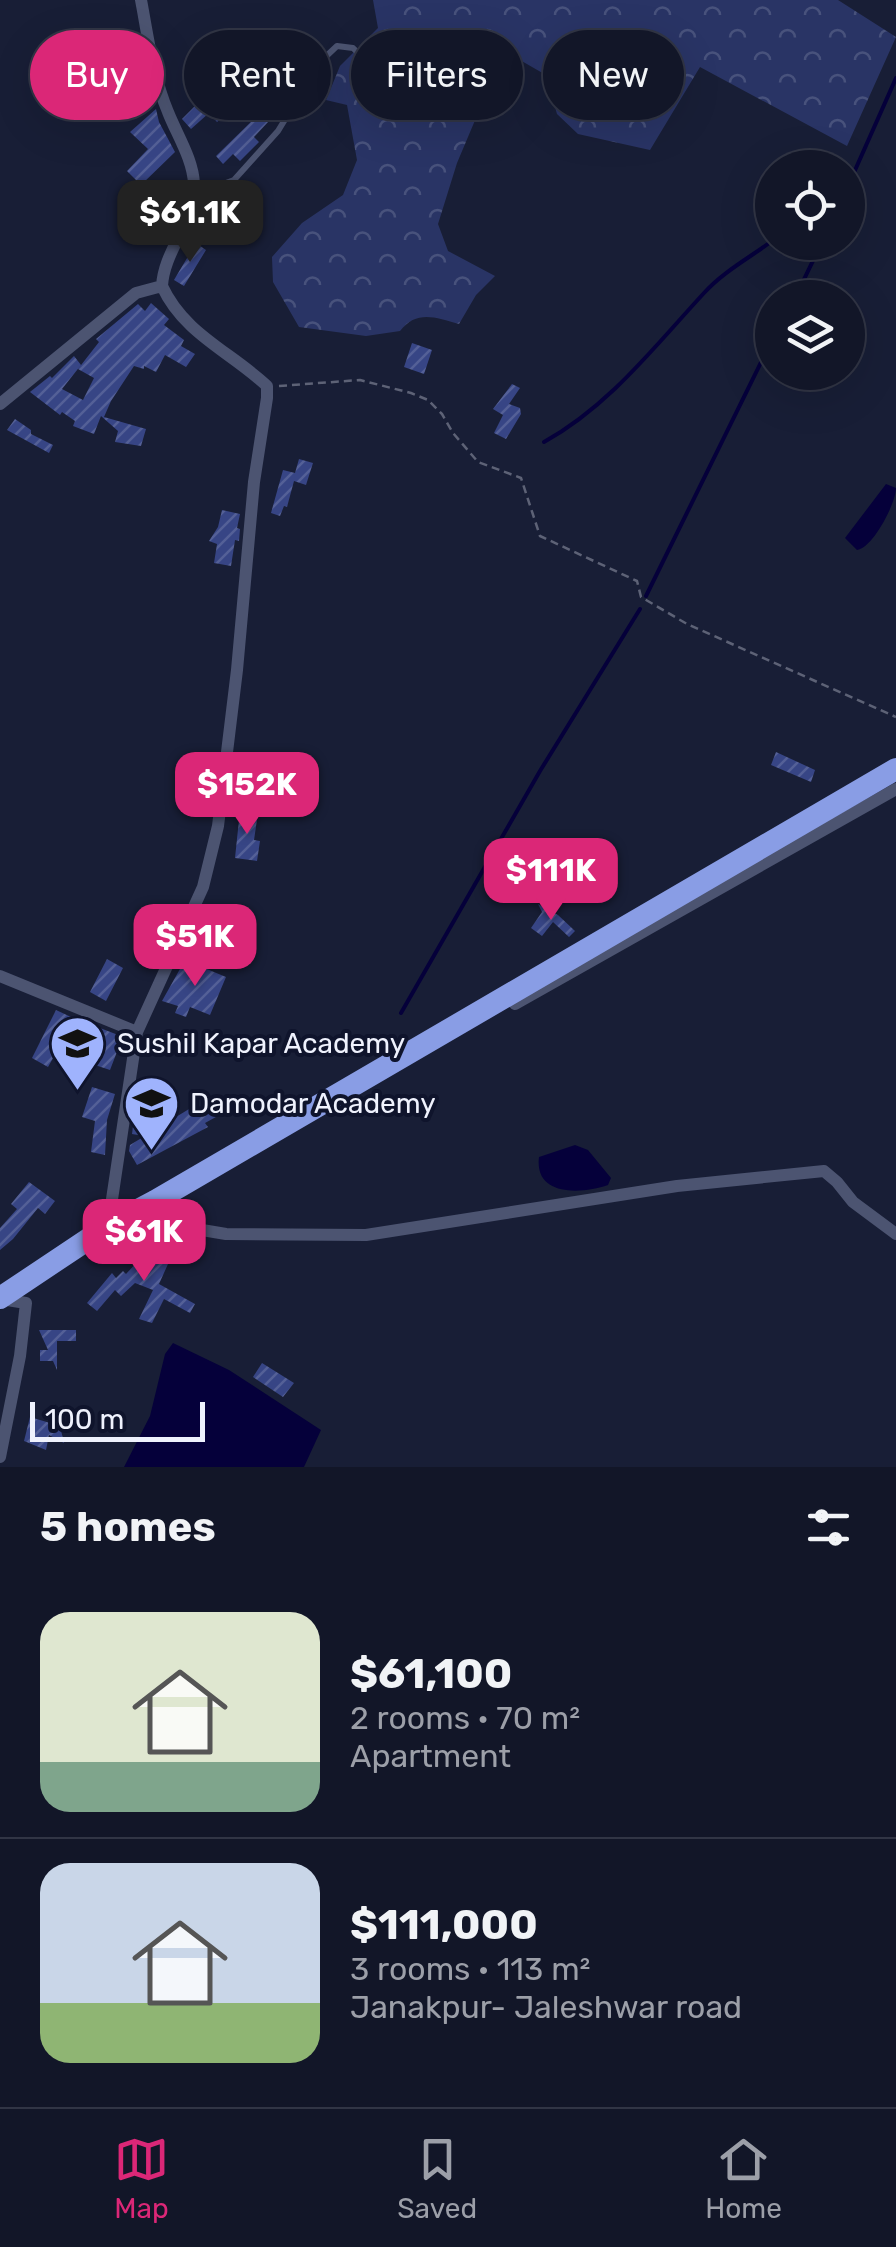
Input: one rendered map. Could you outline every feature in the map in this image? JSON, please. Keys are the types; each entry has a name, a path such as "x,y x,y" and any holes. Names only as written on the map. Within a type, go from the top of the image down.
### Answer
{"highway":[{"path":"0,1299 108,1226 896,769"}],"street":[{"path":"108,1226 137,1032 204,887 218,826 237,670 248,529 268,386 182,320 162,286 166,261 184,227 194,185 182,138 168,114 158,81 141,0"},
{"path":"0,404 136,292 162,286"},
{"path":"178,1190 896,789"},
{"path":"0,976 137,1032"},
{"path":"155,1201 168,1217 190,1228 226,1234 366,1235 677,1186 824,1172 852,1202 896,1234"},
{"path":"0,1299 26,1303 0,1457"}],"lane":[{"path":"194,185 234,180 278,131 320,62 337,46 351,48"}],"path":[{"path":"268,386 360,380 428,400 478,462 521,478 540,536 637,581 641,597 687,624 896,717"}],"green space":[{"path":"373,0 838,0 896,37 847,146 700,67 684,94 684,30 543,30 543,73 523,62 523,30 378,28"},
{"path":"351,55 351,120 475,120 438,224 448,251 495,276 476,295 459,324 419,318 400,331 366,336 299,327 273,282 272,257 302,223 343,195 357,160 347,105 331,101 331,88 340,66"},
{"path":"563,120 668,120 650,150 578,134"}],"shaded area":[{"path":"886,484 896,488 888,514 870,542 857,550 845,538"},
{"path":"575,1145 588,1150 611,1178 608,1185 573,1191 544,1180 539,1157"},
{"path":"173,1343 229,1370 321,1430 304,1467 124,1467 150,1416 165,1354"}],"building":[{"path":"184,117 201,120 191,129"},
{"path":"144,120 159,120 175,152 141,185 127,171 148,149 130,132"},
{"path":"253,120 269,121 254,137 259,142 240,161 233,154 223,164 216,156"},
{"path":"196,243 206,250 184,286 174,280"},
{"path":"151,303 169,319 164,325 184,340 181,346 195,354 186,367 165,355 156,372 134,366 111,401 104,417 146,429 141,446 115,442 118,431 101,416 94,434 73,426 75,421 62,412 60,415 30,392 52,378 74,356 81,365 62,389 83,400 94,378 78,369 99,342 96,339 138,304 145,311"},
{"path":"412,343 432,350 424,374 404,367"},
{"path":"512,384 520,388 509,404 520,408 521,414 506,439 494,433 503,415 493,409"},
{"path":"15,419 31,434 53,445 49,453 7,430"},
{"path":"299,459 313,463 306,485 294,481 287,507 280,516 271,513 283,470 295,473"},
{"path":"222,510 240,514 239,541 235,540 231,566 214,563 217,544 209,541"},
{"path":"776,752 815,770 811,782 771,765"},
{"path":"240,810 258,813 254,840 260,841 257,861 235,858"},
{"path":"538,904 575,931 569,937 553,922 542,936 531,928 542,912"},
{"path":"107,959 123,968 106,1001 90,992"},
{"path":"185,960 226,977 210,1015 190,1007 186,1017 175,1013 178,1006 162,1001"},
{"path":"56,1010 126,1038 110,1070 89,1063 91,1058 61,1044 48,1067 32,1058"},
{"path":"92,1087 115,1094 107,1120 105,1155 91,1152 95,1121 82,1117"},
{"path":"138,1090 150,1092 144,1136 132,1134"},
{"path":"220,1104 225,1112 205,1123 208,1127 137,1165 130,1145 194,1106 200,1114"},
{"path":"29,1182 55,1201 45,1214 38,1208 0,1250 0,1228 17,1209 11,1204"},
{"path":"167,1239 177,1244 159,1284 195,1304 190,1313 164,1299 152,1323 139,1319 153,1290 135,1283 121,1296 115,1290 97,1311 87,1303 112,1273 116,1278 123,1271 126,1274 150,1248 158,1258"},
{"path":"39,1330 76,1330 76,1341 57,1341 57,1370 53,1361 40,1361 40,1350 48,1350"},
{"path":"262,1363 294,1383 283,1397 253,1377"},
{"path":"30,1417 60,1426 64,1443 49,1435 46,1450 24,1441"}],"waterway":[{"path":"864,150 896,78"},
{"path":"544,442 610,393 711,285 755,253"},
{"path":"804,280 813,260"},
{"path":"646,596 755,375"},
{"path":"401,1013 540,771 640,609"}],"place":[{"name":"Sushil Kapar Academy","path":"78,1092"},
{"name":"Damodar Academy","path":"151,1152"}]}
